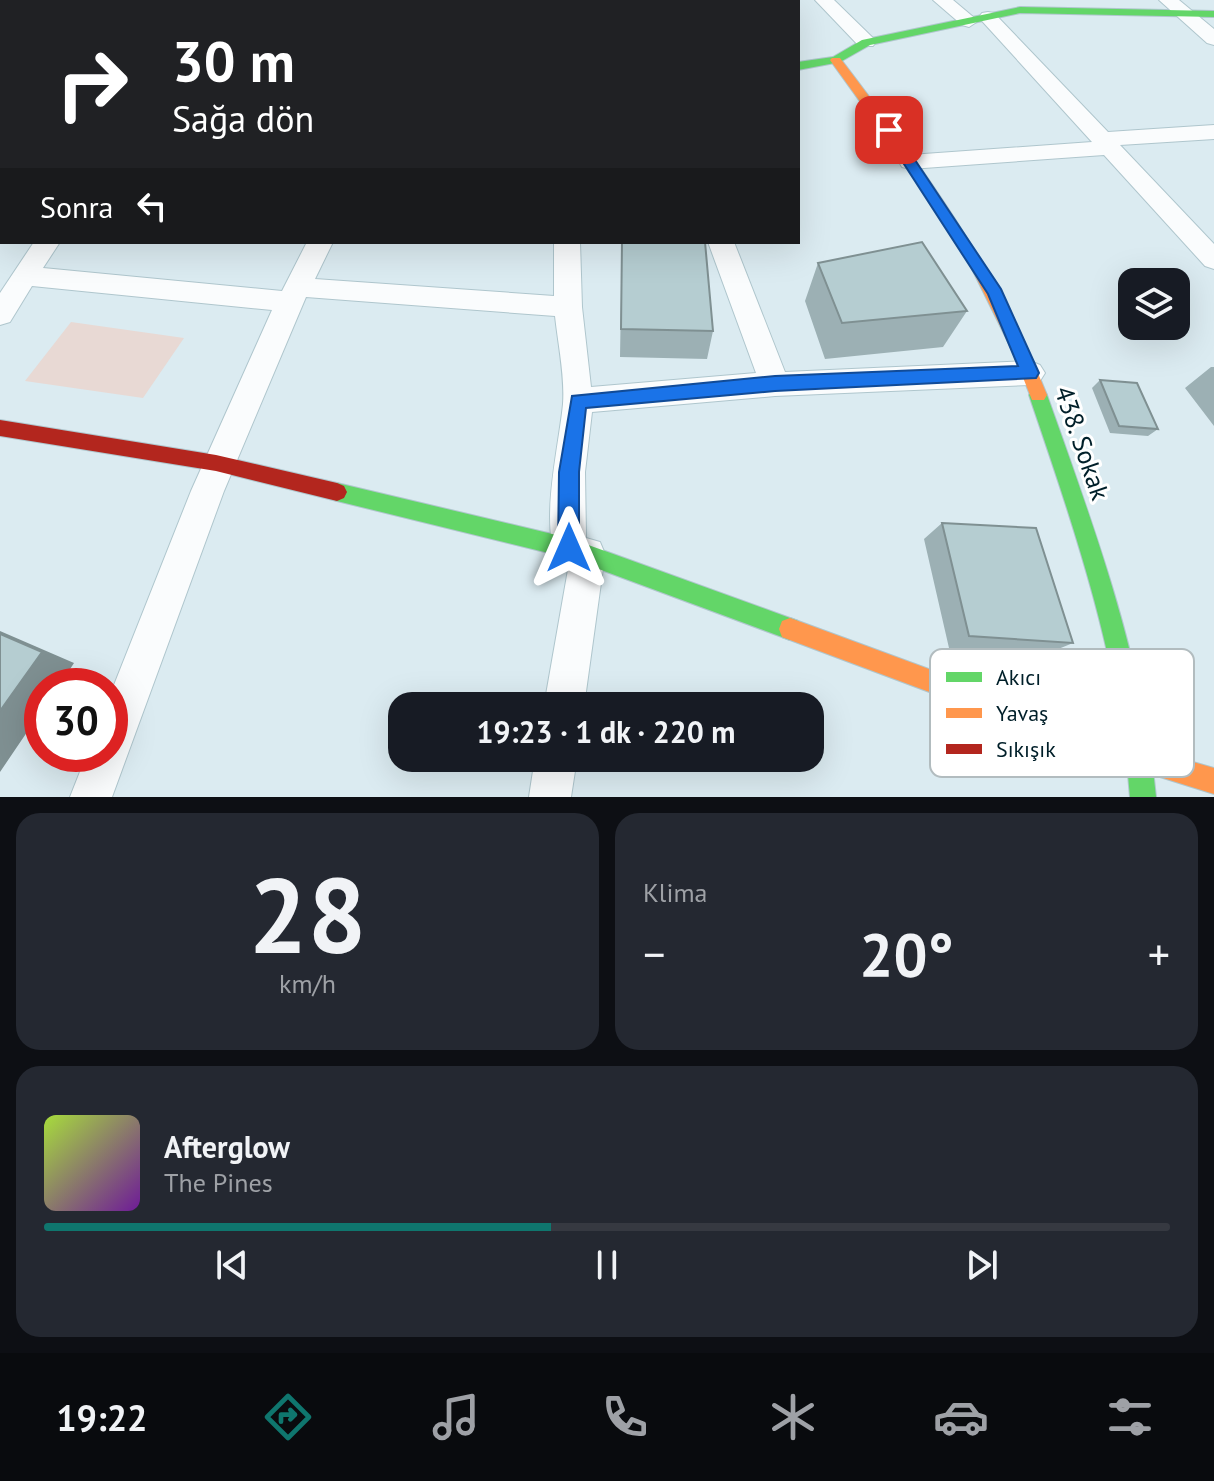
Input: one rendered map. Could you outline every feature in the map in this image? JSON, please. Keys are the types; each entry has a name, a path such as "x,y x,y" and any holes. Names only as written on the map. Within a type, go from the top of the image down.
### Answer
{"street":[{"path":"824,0 866,42"},
{"path":"942,0 978,19 1107,143 1214,260"},
{"path":"1168,0 1214,39"},
{"path":"800,66 836,60 866,42 978,19 1014,5 1214,14"},
{"name":"438. Sokak","path":"836,60 910,162 995,293 1030,373 1110,602 1119,649"},
{"path":"910,162 1214,132"},
{"path":"0,315 46,244"},
{"path":"128,699 216,463 292,295 319,244"},
{"path":"565,692 578,551 569,472 578,401 568,307 567,244"},
{"path":"722,244 775,384"},
{"path":"25,276 292,295 568,307"},
{"path":"578,401 775,384 1030,373"},
{"path":"0,428 216,463 578,551 930,681"},
{"path":"91,797 100,772"},
{"path":"550,797 554,772"},
{"path":"1194,775 1214,781"},
{"name":"438. Sokak","path":"1142,777 1143,797"}],"shaded area":[{"path":"71,322 184,338 143,398 25,381"}],"building":[{"path":"922,242 967,311 842,323 818,263"},
{"path":"622,244 705,244 713,331 621,329"},
{"path":"1100,380 1137,383 1158,429 1119,426"},
{"path":"942,523 1036,528 1073,643 969,636"},
{"path":"0,634 42,652 31,668 24,668 24,677 0,711"}],"traffic: fast":[{"path":"800,66 836,60 866,42 1020,10 1214,14"},
{"path":"1038,395 1089,543 1120,649"},
{"path":"337,492 569,548 790,629"},
{"path":"1141,777 1143,797"}],"traffic: slow":[{"path":"836,60 923,179 976,262 1020,350 1038,395"},
{"path":"790,629 930,681"},
{"path":"1194,775 1214,781"}],"traffic: jam":[{"path":"0,428 216,463 337,492"}],"route":[{"path":"569,548 569,472 578,401 775,384 1030,373 995,293 889,130"}]}
